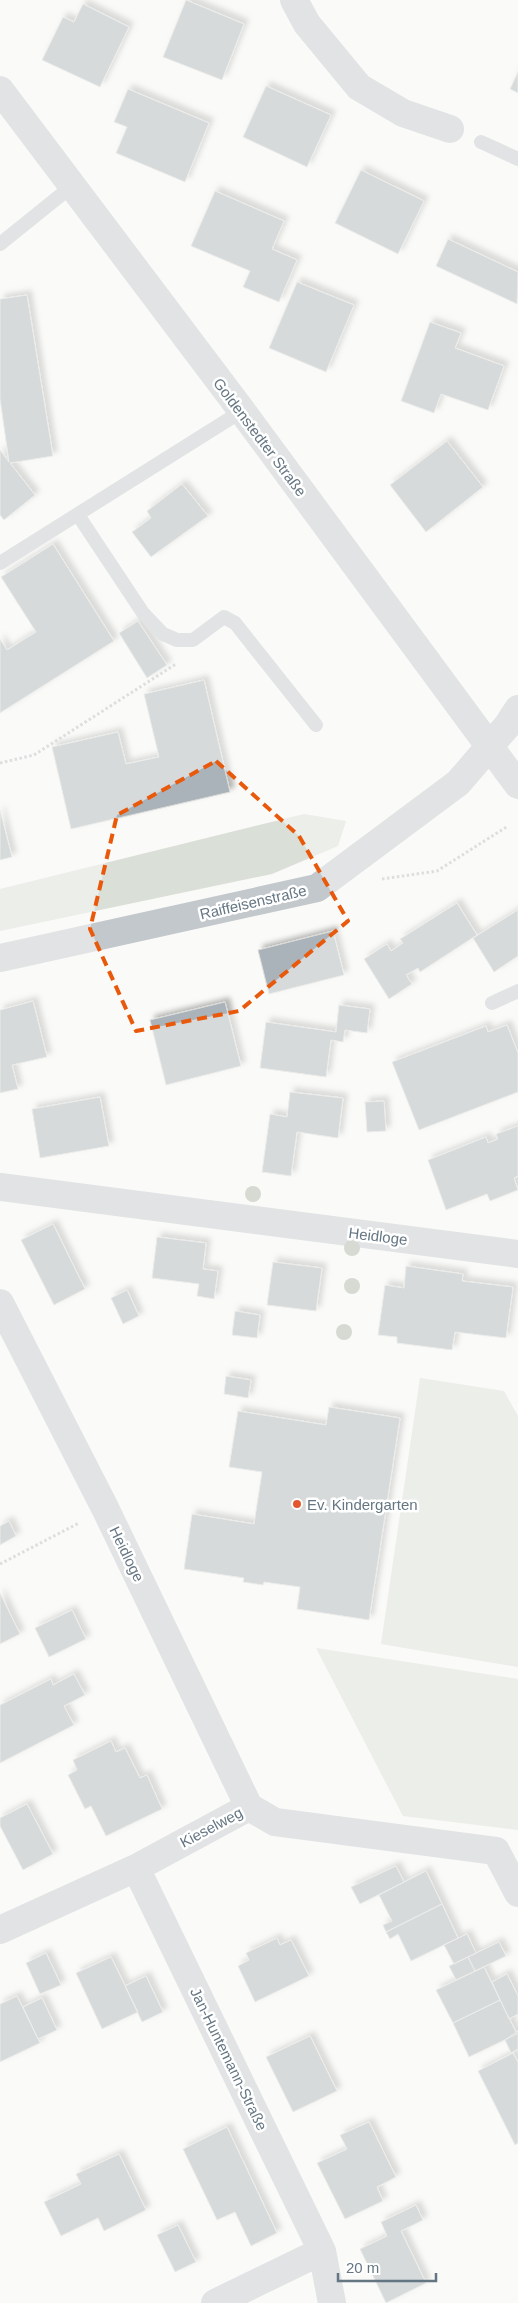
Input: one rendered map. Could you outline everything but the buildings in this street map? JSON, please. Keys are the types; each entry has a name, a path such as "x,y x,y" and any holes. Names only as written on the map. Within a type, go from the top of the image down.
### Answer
{"street":[{"path":"294,0 308,24 359,87 403,113 450,128"},
{"name":"Goldenstedter Straße","path":"0,90 242,411 518,785"},
{"name":"Raiffeisenstraße","path":"0,958 317,888 458,784 507,726 518,709"},
{"name":"Heidloge","path":"0,1187 518,1254"},
{"name":"Heidloge","path":"0,1303 105,1508 249,1807"},
{"name":"Kieselweg","path":"0,1930 136,1868 249,1807 275,1822 507,1852 518,1893"},
{"name":"Jan-Huntemann-Straße","path":"136,1868 322,2251 332,2303"},
{"path":"215,2303 322,2251"}],"lane":[{"path":"481,142 518,159"},
{"path":"0,244 72,186"},
{"path":"0,564 242,411"},
{"path":"78,515 143,613 163,634 177,640 193,640 224,617 235,623 316,725"},
{"path":"492,1003 518,991"}],"path":[{"path":"0,764 34,755 184,659 184,640"},
{"path":"372,880 437,871 508,826"},
{"path":"0,1564 105,1508"}],"highlighted area":[{"path":"216,761 299,836 348,921 239,1011 136,1031 90,929 117,815"}],"shaded area":[{"path":"304,814 346,821 338,846 272,874 0,931 0,889"},
{"path":"420,1378 504,1391 518,1416 518,1667 381,1644"},
{"path":"316,1648 518,1679 518,1830 403,1816"}],"place":[{"name":"Ev. Kindergarten","path":"297,1504"}]}
